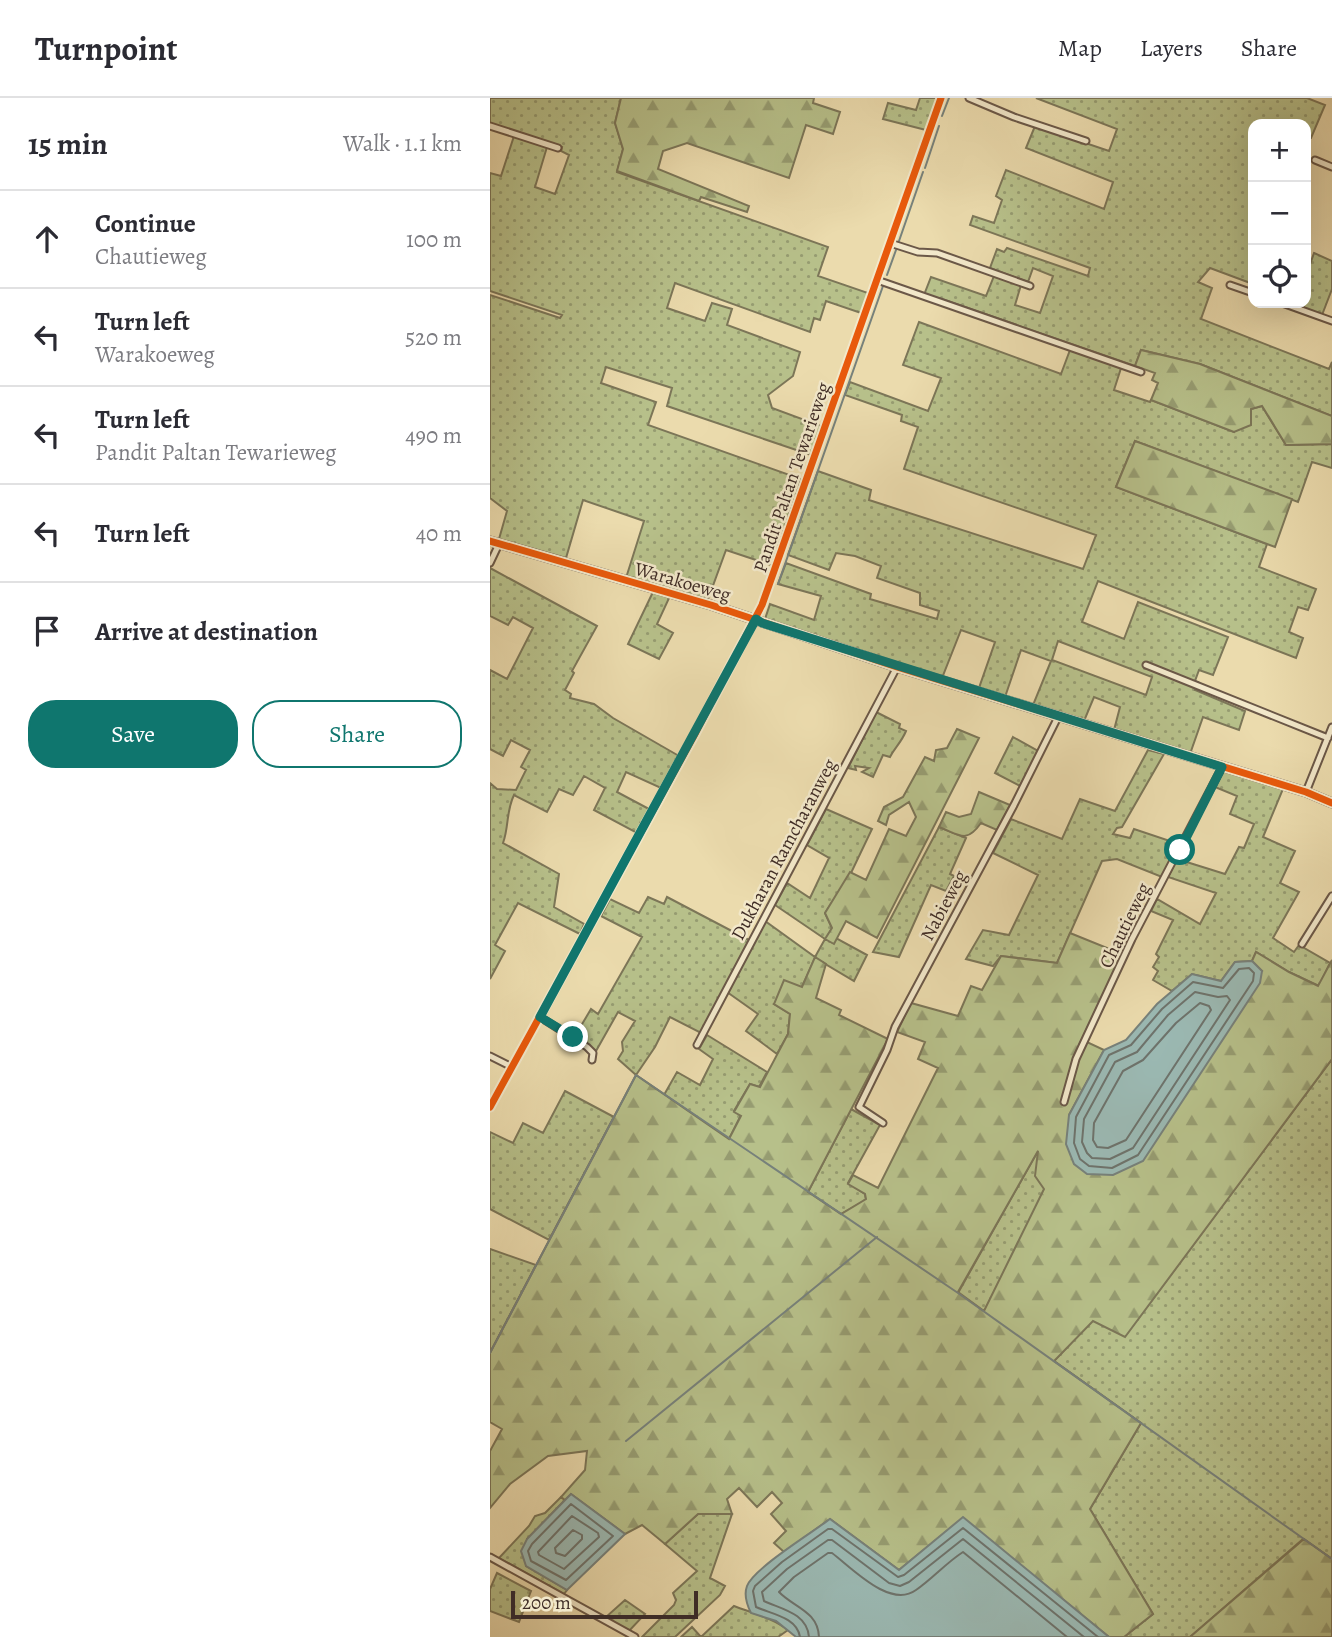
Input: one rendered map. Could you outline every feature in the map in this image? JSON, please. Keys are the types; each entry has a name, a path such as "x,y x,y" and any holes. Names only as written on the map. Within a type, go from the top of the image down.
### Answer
{"street":[{"name":"Pandit Paltan Tewarieweg","path":"490,1107 756,619 941,98"},
{"path":"969,98 1014,117 1086,141"},
{"path":"490,126 558,148"},
{"path":"1315,160 1332,167"},
{"path":"890,243 918,252 937,253 1030,286"},
{"path":"877,280 1141,372"},
{"path":"1230,285 1248,291"},
{"path":"1296,308 1332,321"},
{"path":"490,563 495,543"},
{"name":"Warakoeweg","path":"495,543 756,619 897,667 1306,792 1332,803"},
{"path":"1146,665 1328,738"},
{"name":"Dukharan Ramcharanweg","path":"698,1045 897,667"},
{"name":"Nabieweg","path":"883,1123 859,1108 895,1027 1058,717"},
{"path":"1306,792 1332,727"},
{"name":"Chautieweg","path":"1064,1102 1076,1059 1132,939 1222,767"},
{"path":"1302,944 1332,896"},
{"path":"540,1017 587,1047 593,1053 592,1059"},
{"path":"490,1056 512,1068"},
{"path":"490,1557 635,1637"}],"green space":[{"path":"490,98 621,98 615,123 623,149 617,172 828,247 818,276 868,293 861,313 826,301 820,320 814,318 810,332 675,283 667,308 705,321 712,303 732,309 727,325 800,352 793,376 768,395 772,408 821,426 811,455 667,406 672,388 606,367 601,383 656,402 648,425 801,479 771,565 726,550 707,602 626,578 644,521 583,500 566,558 499,539 507,511 490,498 490,295 560,318 562,315 490,291 490,173 501,176 514,136 547,147 535,187 555,194 569,155 561,151 562,147 490,124"},
{"path":"621,98 814,98 813,103 840,112 833,134 806,125 789,178 687,143 663,151 658,169 749,206 747,212 701,197 699,201 617,171 623,149 615,123"},
{"path":"920,98 937,98 926,130 883,119 888,103 916,110"},
{"path":"1036,98 1307,98 1325,105 1311,138 1311,119 1248,119 1248,282 1210,268 1198,282 1212,288 1201,319 1329,369 1332,362 1332,416 1200,364 1141,350 1135,366 924,295 931,277 986,296 994,276 1021,285 1015,305 1040,313 1053,276 1033,268 1028,282 990,268 997,249 1004,252 1007,248 1088,276 1090,268 970,225 973,216 994,223 1002,200 996,196 1006,170 1104,209 1113,182 1026,148 1035,126 1109,151 1117,129"},
{"path":"1314,253 1332,261 1332,289 1322,315 1305,308 1311,308 1311,262"},
{"path":"919,322 1061,374 1070,350 1121,368 1114,390 1150,402 1151,400 1234,432 1251,409 1262,406 1286,445 1332,444 1332,468 1312,462 1298,502 1135,441 1116,487 1267,544 1259,567 1316,589 1308,610 1298,607 1289,632 1303,638 1296,658 1098,581 1082,622 1124,639 1138,602 1228,637 1213,675 1199,670 1195,690 1245,711 1239,730 1203,717 1190,754 1114,730 1120,707 1094,697 1084,721 1033,705 1051,661 1021,650 1005,697 979,688 995,642 961,630 942,678 768,623 765,619 770,604 814,620 821,596 778,584 786,563 871,594 870,599 937,619 939,611 920,605 920,593 877,578 881,566 855,556 836,553 829,570 788,555 818,471 871,490 869,500 1083,569 1096,535 904,469 918,427 901,421 902,415 845,395 850,382 928,411 941,378 903,365","holes":["1058,641 1152,677 1146,695 1052,660"]},
{"path":"1141,350 1200,364 1332,416 1332,444 1286,445 1262,406 1251,409 1251,425 1234,432 1151,400 1158,383 1152,380 1155,373 1135,366"},
{"path":"1135,441 1292,499 1275,547 1116,487"},
{"path":"490,568 597,626 572,671 574,673 565,690 571,694 570,698 594,704 679,756 661,788 626,772 617,792 649,809 637,833 594,810 605,788 584,776 573,795 559,789 547,812 514,795 503,843 559,874 554,907 584,924 580,934 518,903 495,945 505,951 490,979 490,783 497,789 516,790 526,770 521,767 530,750 511,740 503,756 490,749 490,670 507,679 533,628 513,617 508,625 490,616"},
{"path":"653,592 670,596 657,624 673,633 659,659 628,644"},
{"path":"876,712 900,724 899,728 906,731 890,757 883,755 873,777 862,772 869,768 848,768"},
{"path":"957,729 979,738 877,938 846,921 834,944 825,939 832,928 825,913 850,872 866,880 889,829 906,836 916,817 909,802 889,815 886,825 878,821 884,807 903,797 925,757 934,761 936,750 947,748"},
{"path":"1013,737 1038,751 1020,786 995,773"},
{"path":"1148,750 1164,754 1122,827 1117,828 1113,834 1130,838 1134,829 1179,844 1162,877 1117,859 1102,861 1057,963 1001,956 993,966 966,959 983,930 1009,935 1038,875 993,853 1011,819 1062,839 1080,799 1115,811"},
{"path":"1224,771 1283,789 1263,837 1295,851 1280,883 1299,892 1273,938 1294,952 1299,945 1330,963 1319,986 1256,952 1252,961 1235,962 1221,981 1192,974 1172,991 1153,980 1158,971 1153,967 1159,957 1156,954 1173,920 1151,911 1157,899 1200,924 1216,893 1168,877 1177,859 1225,874 1239,847 1244,848 1254,824 1230,814 1237,796 1215,787"},
{"path":"979,792 1010,805 997,830 981,823 971,834 962,836 939,827 946,812 959,817 971,814"},
{"path":"826,809 872,829 851,873 825,913 832,928 826,939 833,943 836,938 867,955 854,981 815,958 802,987 774,1004 790,1014 788,1034 777,1054 746,1031 758,1014 727,992 765,921 815,957 825,939 775,905 787,883 810,898 829,858 807,845"},
{"path":"939,827 966,838 950,874 954,876 946,891 931,885 899,957 873,952"},
{"path":"648,897 664,904 667,897 749,940 701,1033 670,1017 655,1047 636,1075 618,1059 623,1051 622,1042 635,1021 618,1012 596,1051 575,1036 591,1009 598,1014 642,937 601,916 610,899 639,913"},
{"path":"1070,933 1122,954 1073,1058 1062,1103 1066,1104 1078,1059 1087,1042 1104,1050 1069,1115 1262,971 1252,961 1256,952 1318,986 1332,960 1332,1059 1125,1337 1093,1321 1054,1361 1141,1423 1090,1509 1153,1614 1124,1637 1109,1637 963,1518 899,1570 830,1519 784,1552 774,1543 786,1531 771,1514 782,1503 772,1492 757,1507 739,1488 727,1499 732,1514 698,1514 665,1544 642,1525 625,1534 571,1494 565,1500 561,1497 585,1470 587,1451 548,1456 510,1484 490,1508 490,1451 502,1429 490,1422 490,1353 636,1075 729,1139 741,1116 734,1112 750,1084 760,1087 788,1034 790,1014 774,1004 784,980 802,987 815,957 826,964 816,998 841,1010 839,1015 888,1039 808,1192 841,1214 866,1199 865,1194 848,1184 853,1175 878,1188 938,1068 918,1059 925,1042 897,1032 911,1003 958,1016 971,986 982,990 1001,956 1057,963","holes":["1038,1151 1035,1176 1044,1189 984,1311 958,1292"]},
{"path":"707,1035 767,1072 759,1087 750,1084 734,1111 741,1115 729,1139 664,1095 677,1072 700,1085 713,1059 699,1049"},
{"path":"1332,1059 1332,1559 1303,1539 1190,1637 1124,1637 1153,1614 1090,1509 1141,1423 1054,1361 1093,1320 1125,1336"},
{"path":"565,1091 614,1117 549,1240 490,1209 490,1132 513,1143 523,1123 543,1133"},
{"path":"851,1109 880,1125 848,1183 865,1194 866,1200 841,1214 808,1192"},
{"path":"1039,1149 1045,1189 984,1312 958,1293"},
{"path":"490,1249 536,1265 490,1353"},
{"path":"561,1497 565,1500 527,1539 526,1566 567,1590 564,1594 499,1558 535,1516 545,1513"},
{"path":"698,1514 732,1514 710,1578 725,1586 720,1595 675,1637 642,1637 674,1605 676,1600 673,1593 697,1571 665,1544"},
{"path":"1304,1539 1332,1559 1332,1637 1190,1637"},
{"path":"497,1573 531,1591 519,1622 490,1611 490,1589"},
{"path":"625,1600 645,1614 629,1631 606,1617"},
{"path":"734,1606 769,1619 788,1630 778,1637 701,1637"},
{"path":"692,1627 701,1637 681,1637"}],"water":[{"path":"1252,961 1262,971 1260,983 1143,1161 1113,1175 1087,1174 1074,1164 1066,1144 1069,1115 1104,1050 1126,1040 1157,1004 1192,974 1221,981 1235,962"},
{"path":"571,1494 625,1534 567,1590 526,1566 521,1551 527,1539"},
{"path":"963,1517 1109,1637 796,1637 776,1621 751,1613 746,1592 752,1578 772,1560 830,1519 899,1570"}],"waterway":[{"path":"942,116 949,98"},
{"path":"925,168 939,126"},
{"path":"899,241 923,172"},
{"path":"887,275 896,250"},
{"path":"778,584 883,286"},
{"path":"490,1353 636,1075 958,1293 1332,1559"},
{"path":"626,1441 877,1237"}],"cycle path":[{"path":"490,1107 696,732 762,605 941,98"},
{"path":"490,541 711,605 897,667 1306,792 1332,803"}],"route":[{"path":"573,1037 540,1017 756,619 897,667 1222,767 1180,850"}]}
